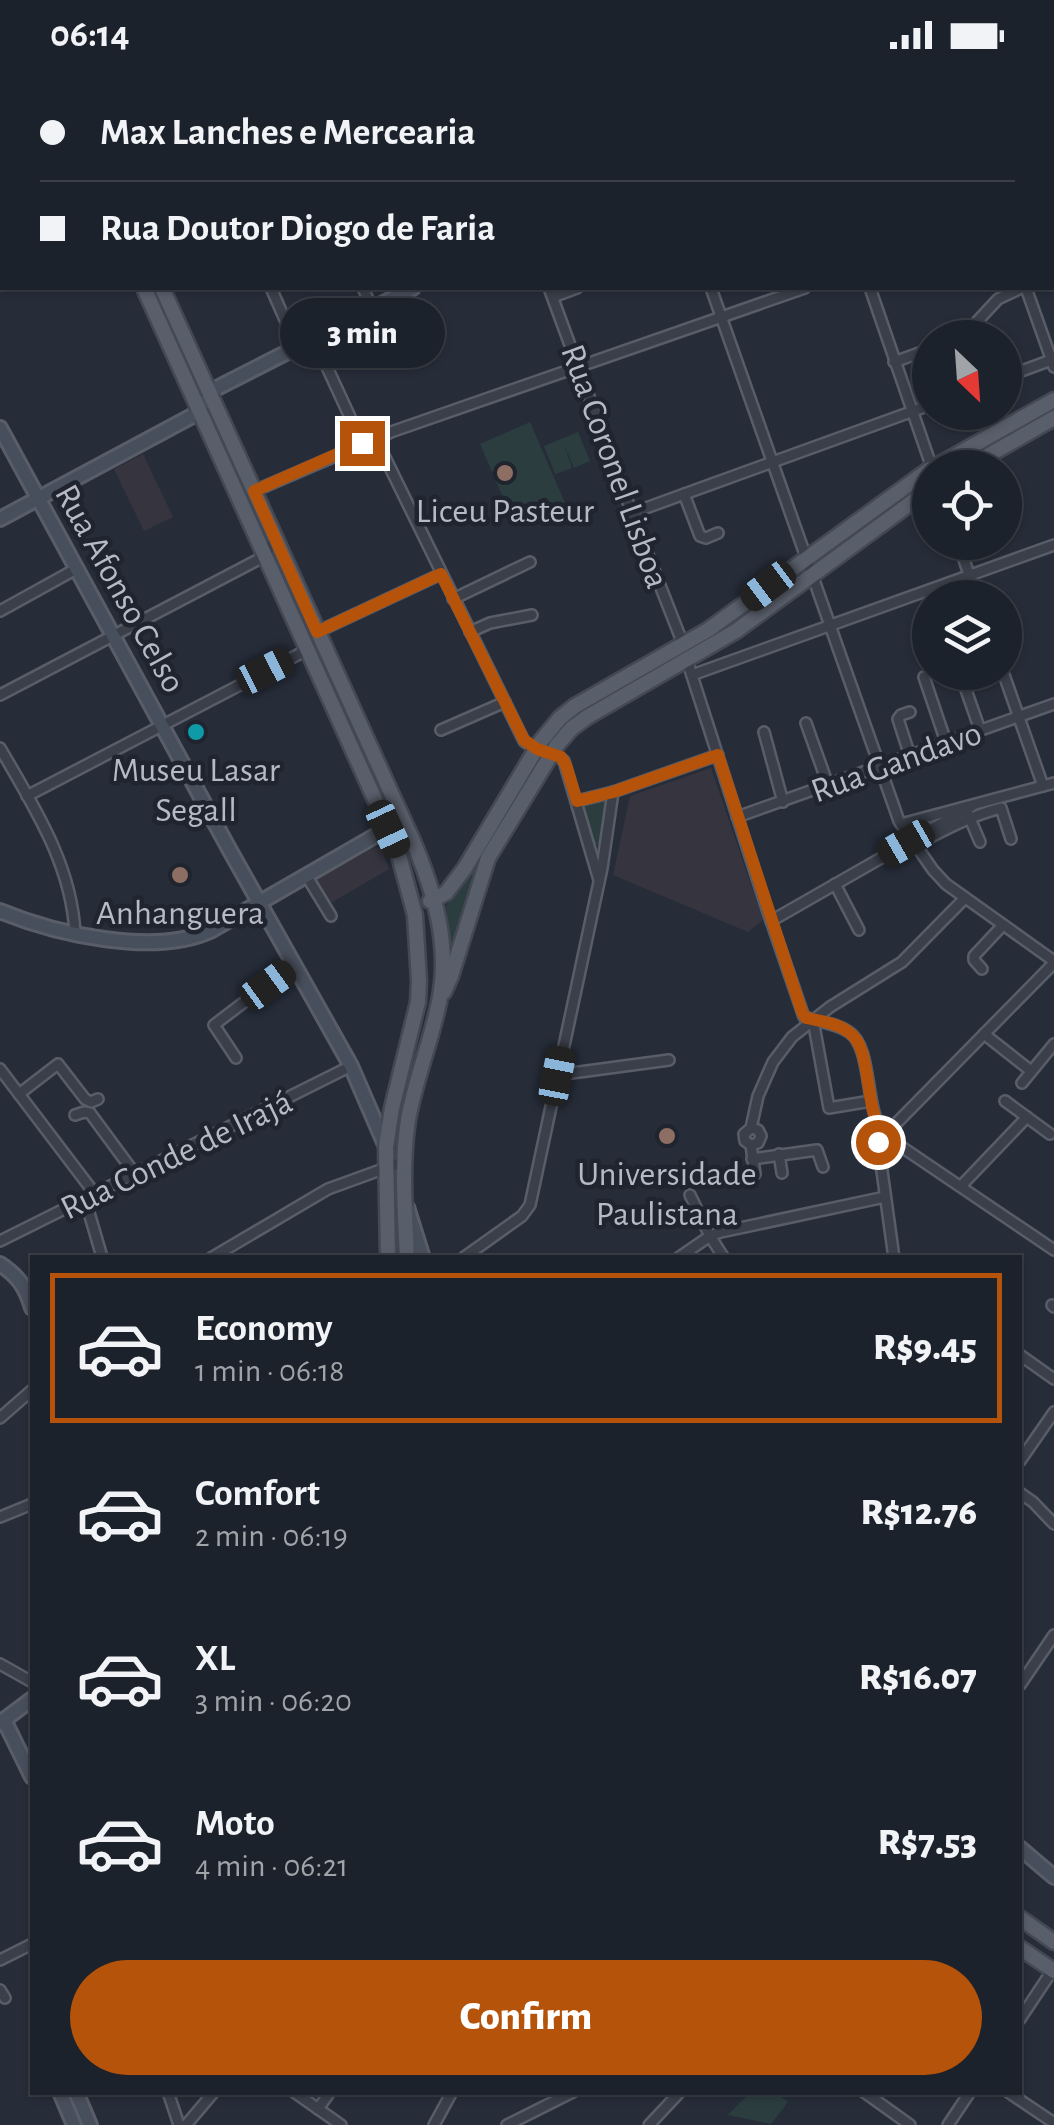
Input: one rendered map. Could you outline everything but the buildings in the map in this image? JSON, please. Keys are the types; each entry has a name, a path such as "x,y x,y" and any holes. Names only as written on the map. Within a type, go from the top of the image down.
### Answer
{"main road":[{"path":"145,290 388,829 415,915 418,1002 386,1148 388,1255"},
{"path":"163,290 426,871 442,953 439,1002"},
{"path":"964,450 1054,400"},
{"path":"998,450 1054,418"},
{"path":"415,915 434,897 446,892 460,874 537,749 568,711 733,612 912,482"},
{"path":"407,1255 404,1162 419,1069 488,858 553,754 577,724 690,668 810,574 912,502"},
{"path":"388,829 412,839"},
{"path":"426,871 438,877 460,874"},
{"path":"1022,1919 1054,1942"},
{"path":"1022,1949 1054,1970"}],"street":[{"path":"272,290 298,347"},
{"path":"364,290 372,308"},
{"path":"0,518 199,410 215,389 409,290"},
{"path":"711,290 878,767 902,824 939,877 1054,962 878,1142 894,1255"},
{"path":"254,491 375,438 799,290"},
{"path":"632,513 912,412 871,290"},
{"path":"978,320 998,298 1018,290"},
{"path":"1022,372 1053,362 1024,290"},
{"name":"Rua Coronel Lisboa","path":"551,292 683,644"},
{"path":"314,338 362,443"},
{"path":"894,362 912,356"},
{"name":"Rua Afonso Celso","path":"0,428 351,1066 386,1148"},
{"path":"375,438 524,740 564,761 599,880"},
{"path":"684,494 700,536 718,534"},
{"path":"0,694 264,556 275,538"},
{"path":"1054,545 830,628 690,668 802,1012 806,1018 840,1027 856,1037 863,1053 871,1102 884,1135 1054,1250"},
{"path":"964,560 970,580"},
{"path":"454,599 530,562"},
{"path":"0,610 76,569"},
{"path":"317,632 441,574"},
{"path":"470,632 490,622 532,615"},
{"path":"28,796 307,650"},
{"path":"928,690 946,742"},
{"path":"966,690 980,730"},
{"path":"902,824 968,810 1049,784 1010,690"},
{"path":"441,730 505,702"},
{"name":"Rua Gandavo","path":"737,817 1054,704"},
{"path":"910,712 898,719 910,756"},
{"path":"806,722 828,786"},
{"path":"764,732 783,802"},
{"path":"0,748 63,867 74,908 75,934"},
{"path":"577,801 718,755"},
{"path":"467,1255 527,1210 599,880 613,792"},
{"path":"771,921 968,810 1002,808 1011,840"},
{"path":"968,810 980,842"},
{"path":"0,911 75,934 152,942 192,938 388,829"},
{"path":"588,847 606,844"},
{"path":"306,876 330,916"},
{"path":"834,884 859,930"},
{"path":"755,1174 751,1145 761,1138 759,1131 752,1128 758,1096 773,1062 792,1037 902,962 965,898"},
{"path":"982,969 974,956 1003,925"},
{"path":"236,1058 214,1025 294,964"},
{"path":"813,1020 829,1108 871,1102"},
{"path":"984,1034 1031,1071"},
{"path":"1022,1083 1054,1044"},
{"path":"557,1076 669,1060"},
{"path":"19,1094 58,1064 85,1099 98,1099"},
{"name":"Rua Conde de Irajá","path":"0,1241 351,1066"},
{"path":"0,1069 90,1196 102,1255"},
{"path":"1006,1101 1050,1134"},
{"path":"75,1115 84,1112 92,1116 135,1174"},
{"path":"961,1186 1027,1118"},
{"path":"752,1159 818,1150 823,1166"},
{"path":"779,1154 782,1173"},
{"path":"216,1255 328,1189 404,1162"},
{"path":"690,1195 722,1255"},
{"path":"682,1255 710,1236 885,1197"},
{"path":"404,1200 422,1255"},
{"path":"0,1264 20,1279 30,1303"},
{"path":"1022,1357 1054,1379"},
{"path":"0,1418 30,1392"},
{"path":"1022,1459 1054,1412"},
{"path":"1022,1494 1054,1524"},
{"path":"0,1517 30,1505"},
{"path":"1022,1682 1054,1635"},
{"path":"0,1664 30,1681"},
{"path":"30,1701 2,1722 30,1773"},
{"path":"1022,1850 1054,1877"},
{"path":"0,1960 30,1945"},
{"path":"1022,2016 1054,1970"},
{"path":"61,2095 74,2125"},
{"path":"77,2095 90,2125"},
{"path":"169,2095 183,2125 211,2095"},
{"path":"298,2095 341,2125"},
{"path":"318,2108 328,2095"},
{"path":"434,2125 450,2095"},
{"path":"507,2125 532,2119 568,2095"},
{"path":"649,2125 677,2095"},
{"path":"868,2095 910,2125"},
{"path":"948,2125 968,2095"},
{"path":"1012,2095 1054,2123"}],"shaded area":[{"path":"530,422 565,503 515,525 480,444"},
{"path":"578,432 590,461 574,468 564,444 572,468 555,474 544,446"},
{"path":"143,454 173,517 144,531 114,469"},
{"path":"711,768 763,920 748,932 613,875 630,796"},
{"path":"610,796 604,842 595,846 587,838 581,805"},
{"path":"381,847 389,869 329,904 314,881"},
{"path":"478,862 452,962 446,906"},
{"path":"748,2095 778,2095 788,2102 771,2124 728,2115"}],"place":[{"name":"Liceu Pasteur","path":"505,473"},
{"name":"Museu Lasar Segall","path":"196,732"},
{"name":"Anhanguera","path":"180,875"},
{"name":"Universidade Paulistana","path":"667,1136"}],"route":[{"path":"362,443 254,491 317,632 441,574 524,740 561,757 577,801 718,755 802,1012 806,1018 829,1023 856,1037 863,1053 876,1122 884,1135 878,1142"}]}
